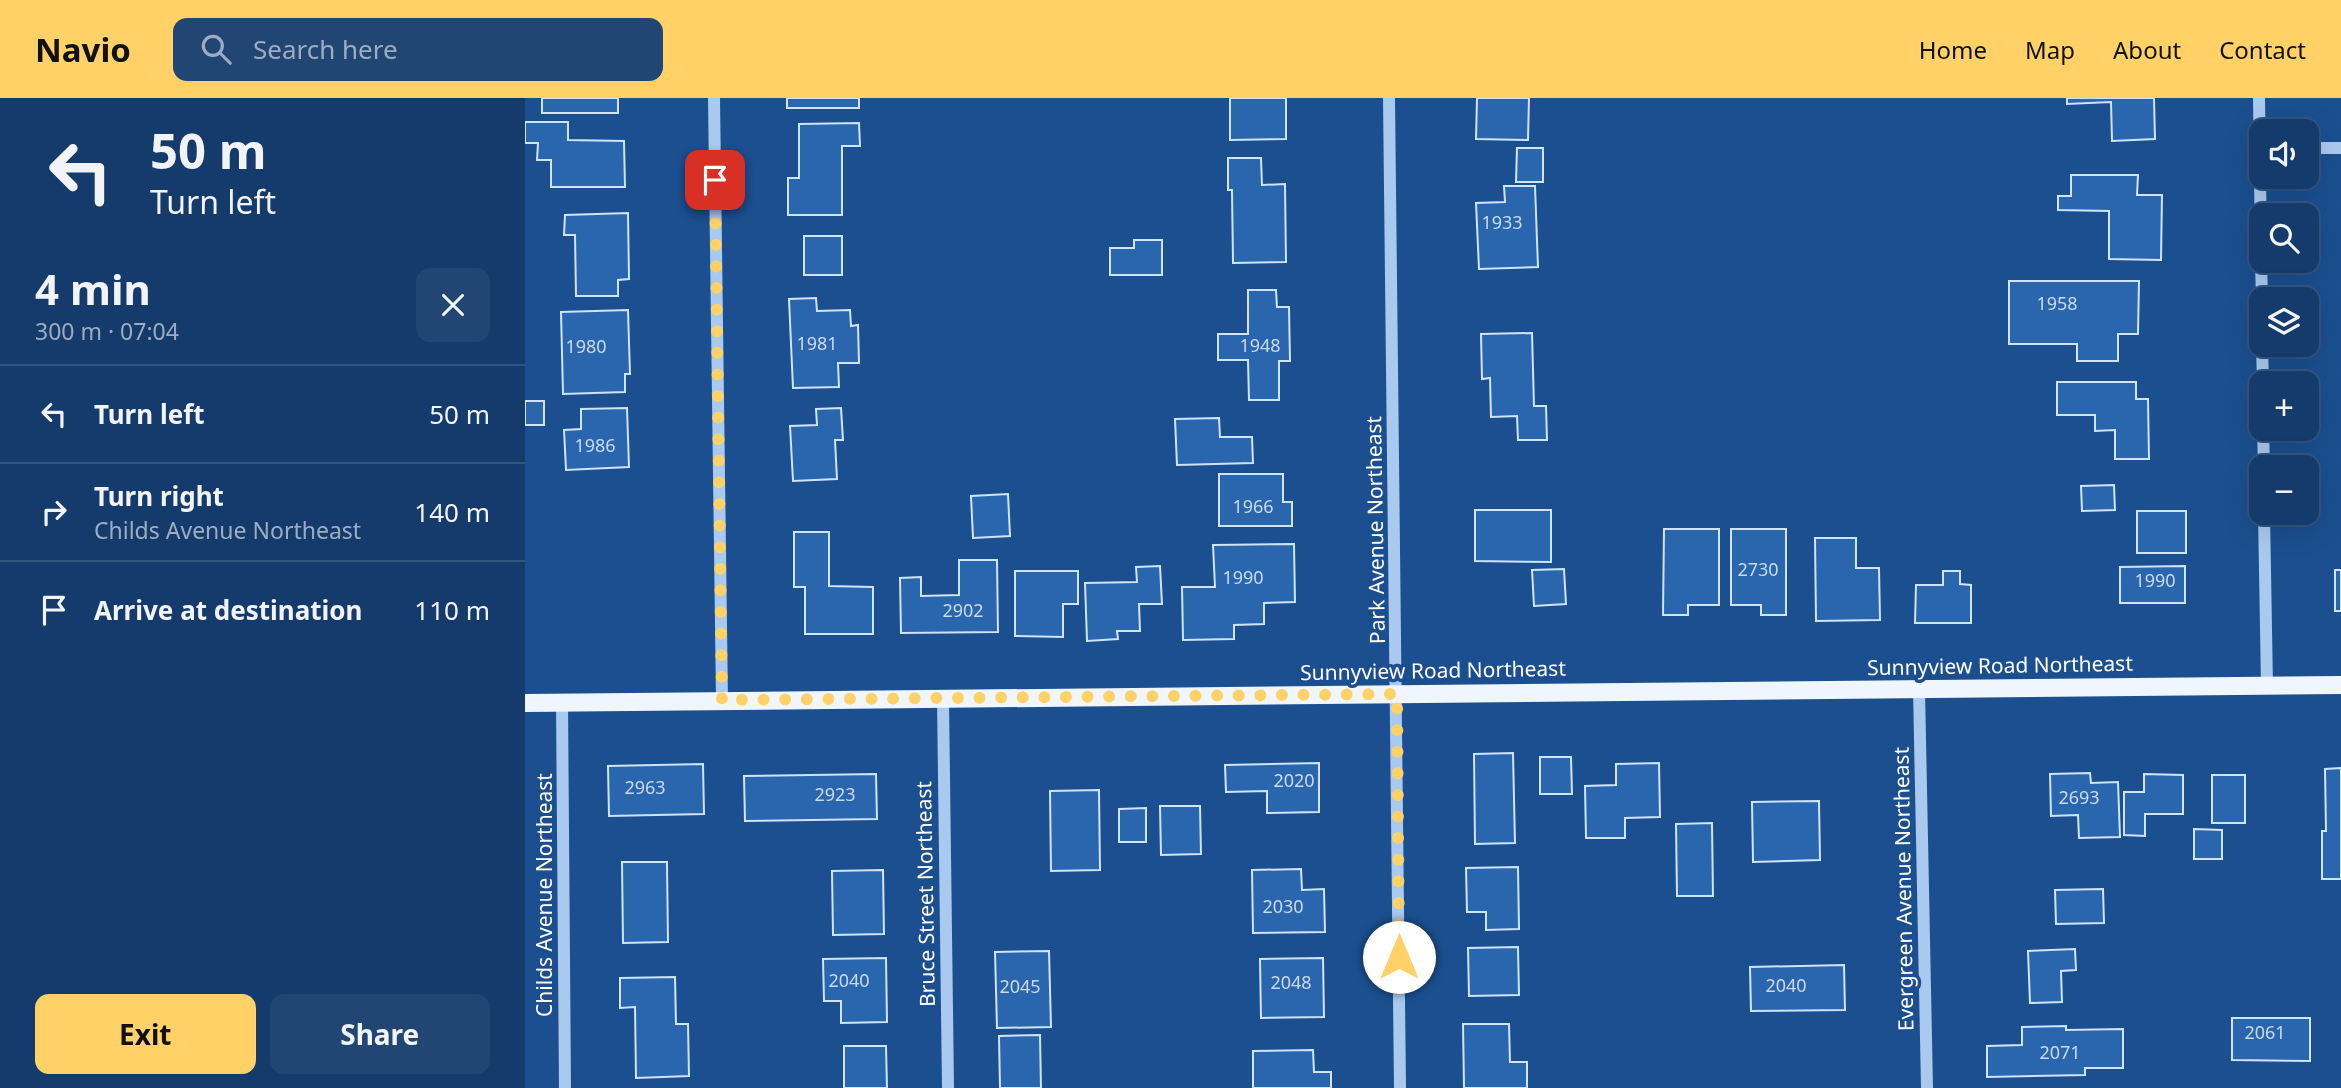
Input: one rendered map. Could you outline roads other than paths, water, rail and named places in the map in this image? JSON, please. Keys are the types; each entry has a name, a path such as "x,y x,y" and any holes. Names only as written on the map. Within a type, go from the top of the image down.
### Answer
{"main road":[{"name":"Sunnyview Road Northeast","path":"525,703 2341,685"}],"street":[{"path":"714,98 722,700"},
{"name":"Park Avenue Northeast","path":"1389,98 1400,1088"},
{"path":"2259,98 2259,119"},
{"path":"2319,148 2341,148"},
{"path":"2264,525 2267,687"},
{"name":"Evergreen Avenue Northeast","path":"1919,689 1927,1088"},
{"name":"Bruce Street Northeast","path":"943,699 948,1088"},
{"name":"Childs Avenue Northeast","path":"562,702 565,1088"}]}
